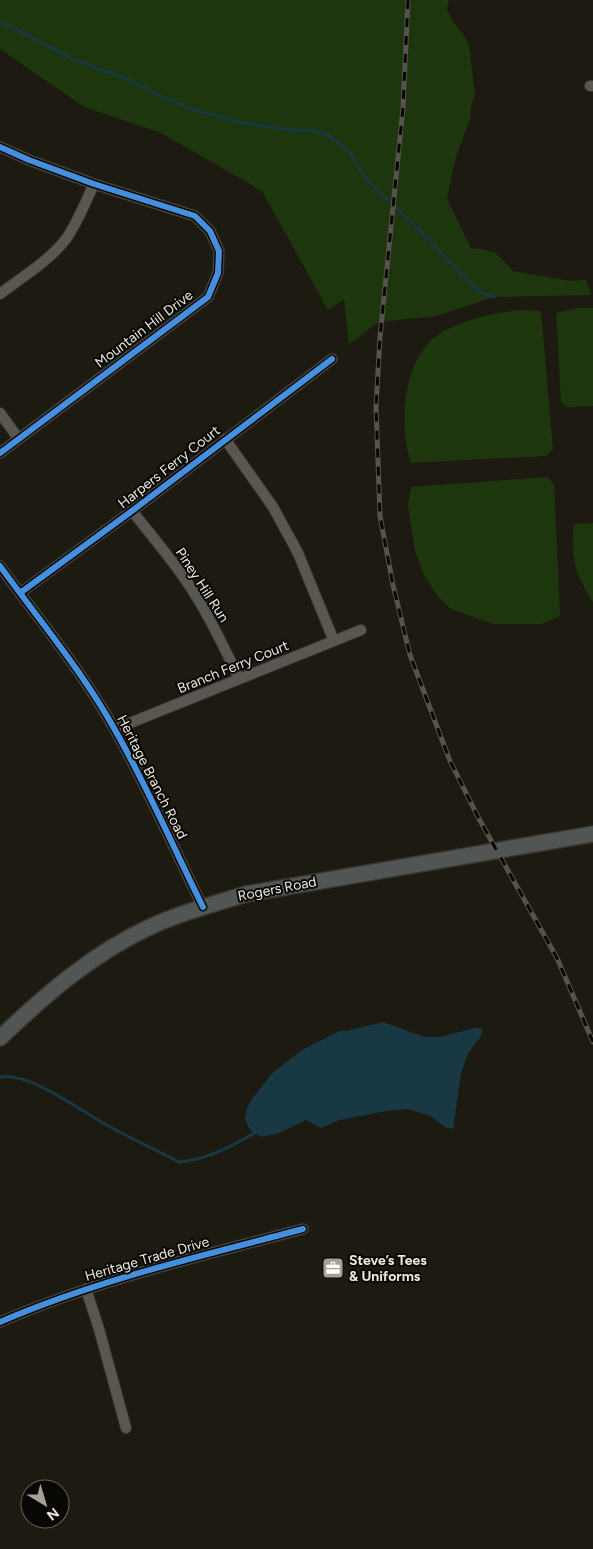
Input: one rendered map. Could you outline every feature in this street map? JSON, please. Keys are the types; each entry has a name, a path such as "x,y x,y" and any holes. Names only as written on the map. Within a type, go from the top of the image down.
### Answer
{"main road":[{"name":"Rogers Road","path":"0,1038 48,993 116,945 152,926 203,908 246,894 593,834"}],"street":[{"name":"Mountain Hill Drive","path":"0,146 29,160 94,184 195,216 210,231 218,251 218,273 208,297 0,453"},
{"path":"0,294 45,260 65,240 80,215 94,184"},
{"name":"Harpers Ferry Court","path":"20,593 132,512 332,359"},
{"path":"0,413 18,438"},
{"path":"225,439 273,507 298,553 334,641"},
{"name":"Piney Hill Run","path":"132,512 178,570 198,600 222,641 239,679"},
{"name":"Heritage Branch Road","path":"0,566 88,687 115,730 203,908"},
{"name":"Branch Ferry Court","path":"115,730 361,630"},
{"name":"Heritage Trade Drive","path":"0,1322 27,1310 86,1289 303,1229"},
{"path":"86,1289 126,1428"}],"green space":[{"path":"0,0 449,0 447,9 469,45 475,95 471,105 470,120 456,156 447,199 471,248 495,252 513,271 570,281 586,280 591,295 494,297 436,316 379,322 349,344 344,299 328,310 262,191 161,133 84,107 0,49"},
{"path":"578,308 593,308 593,406 566,407 561,402 556,313"},
{"path":"520,310 541,311 553,449 546,456 411,463 407,447 405,411 411,374 418,357 429,343 451,327 480,317"},
{"path":"547,477 554,484 560,616 542,624 493,624 451,609 438,597 424,575 415,551 408,507 411,487"},
{"path":"593,523 593,602 578,574 573,546 574,524"}],"water":[{"path":"383,1022 425,1037 440,1037 481,1028 480,1038 468,1053 461,1074 453,1129 447,1128 430,1116 408,1109 340,1120 321,1128 306,1120 279,1133 262,1137 249,1128 245,1118 247,1108 272,1073 302,1050 340,1031"}],"waterway":[{"path":"0,21 75,60 130,80 167,99 195,110 242,123 290,130 314,131 328,135 349,152 367,180 426,236 463,276 481,292 494,297"},
{"path":"0,1077 12,1077 39,1086 112,1128 179,1162 210,1155 258,1131"}],"railway":[{"path":"408,0 403,108 380,337 376,407 380,516 393,585 410,655 450,761 478,817 557,958 593,1042"}],"cycle path":[{"path":"0,147 94,184 195,216 210,231 219,251 218,273 208,297 0,453"},
{"path":"20,593 132,511 332,359"},
{"path":"0,566 75,667 115,730 139,774 203,907"},
{"path":"0,1322 112,1281 303,1229"}],"place":[{"name":"Steve’s Tees & Uniforms","path":"333,1268"}]}
